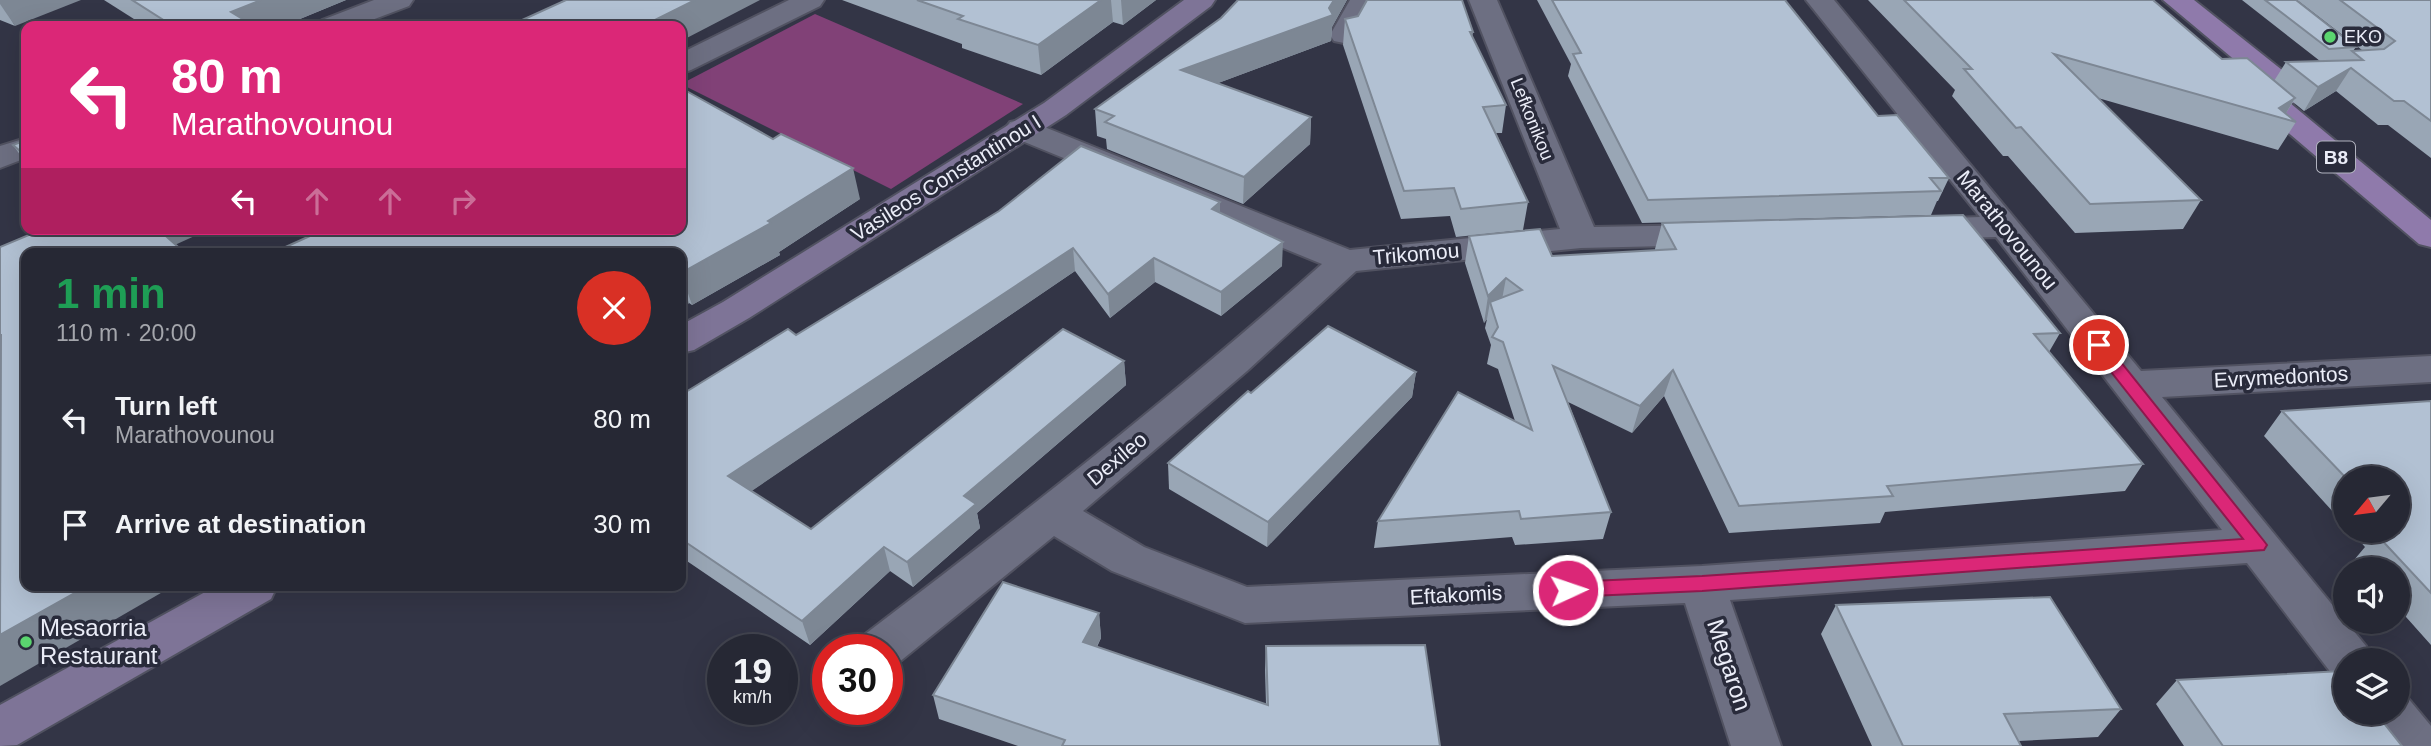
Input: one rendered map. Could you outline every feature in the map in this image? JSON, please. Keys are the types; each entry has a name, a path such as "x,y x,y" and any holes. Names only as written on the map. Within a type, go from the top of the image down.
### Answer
{"main road":[{"name":"Vasileos Constantinou I","path":"686,338 747,303 1055,109 1201,0"},
{"name":"B8","path":"2149,0 2431,237"},
{"path":"2177,0 2431,205"},
{"path":"0,730 246,591"}],"street":[{"path":"345,21 399,0"},
{"path":"686,62 810,0"},
{"path":"1344,35 1364,0"},
{"name":"Lefkonikou","path":"1483,0 1581,239"},
{"name":"Marathovounou","path":"1820,0 2005,226 2339,648"},
{"name":"Trikomou","path":"1021,129 1346,261 1581,239 1744,234"},
{"path":"0,158 21,149"},
{"path":"1894,229 2005,226"},
{"name":"Dexileo","path":"900,634 1053,514 1253,345 1346,261"},
{"name":"Evrymedontos","path":"2130,385 2431,369"},
{"name":"Eftakomis","path":"1053,514 1128,559 1245,605 1702,584 2258,545"},
{"name":"Megaron","path":"1702,584 1756,746"},
{"path":"2400,725 2417,746"}],"shaded area":[{"path":"815,14 1023,104 891,189 686,86 686,81"}],"building":[{"path":"132,0 261,0 231,12 246,21 165,21"},
{"path":"566,0 695,0 653,21 520,21"},
{"path":"917,0 1101,0 1038,45 958,19 963,16"},
{"path":"1238,0 1334,0 1329,8 1333,15 1181,70 1311,117 1244,177 1105,122 1114,116 1095,109 1221,18"},
{"path":"1367,0 1462,0 1473,32 1470,32 1506,105 1483,107 1528,202 1461,209 1454,188 1404,191 1345,19 1358,16"},
{"path":"1552,0 1785,0 1878,116 1897,115 1949,178 1930,178 1941,191 1648,200 1573,54 1581,53"},
{"path":"1904,0 2153,0 2222,59 2247,58 2295,98 2279,108 2296,122 2054,54 2201,200 2090,204 2021,127 2016,128 1964,69 1972,69"},
{"path":"2265,0 2296,0 2356,47 2329,49"},
{"path":"2340,0 2431,0 2431,121 2404,101 2394,101 2351,68 2318,87 2286,62 2363,60 2352,51 2384,49 2395,41"},
{"path":"686,91 773,139 781,134 853,168 768,221 771,223 686,270 686,248 283,248 312,235 686,235"},
{"path":"21,142 21,152 13,145"},
{"path":"1081,146 1220,202 1212,209 1283,242 1221,292 1154,258 1108,294 1073,248 728,476 811,529 1063,329 1124,361 964,496 976,504 907,562 884,547 802,621 686,542 686,392 788,329 796,335 999,211"},
{"path":"1963,215 2060,333 2034,334 2143,464 1887,486 1893,496 1739,506 1673,370 1640,406 1553,366 1611,512 1521,519 1519,511 1378,521 1458,392 1532,430 1503,342 1492,337 1498,327 1490,302 1522,290 1506,278 1488,296 1469,236 1540,229 1552,256 1676,249 1662,223"},
{"path":"29,235 165,235 179,248 21,248 21,591 78,591 0,635 1,335 0,247"},
{"path":"1328,326 1416,372 1268,522 1168,463 1248,391 1251,393"},
{"path":"2431,401 2431,593 2410,570 2410,557 2397,557 2384,543 2410,543 2410,466 2335,466 2282,411"},
{"path":"1003,582 1099,613 1083,642 1268,705 1266,646 1425,645 1440,746 1062,746 1065,740 933,695"},
{"path":"2050,597 2121,709 2004,714 2021,746 1903,746 1836,605"},
{"path":"2333,671 2333,725 2385,725 2402,746 2223,746 2177,680"}],"place":[{"name":"EKO","path":"2330,37"},
{"name":"Mesaorria Restaurant","path":"26,642"}],"route":[{"path":"1568,590 1702,584 2258,545 2099,345"}]}
